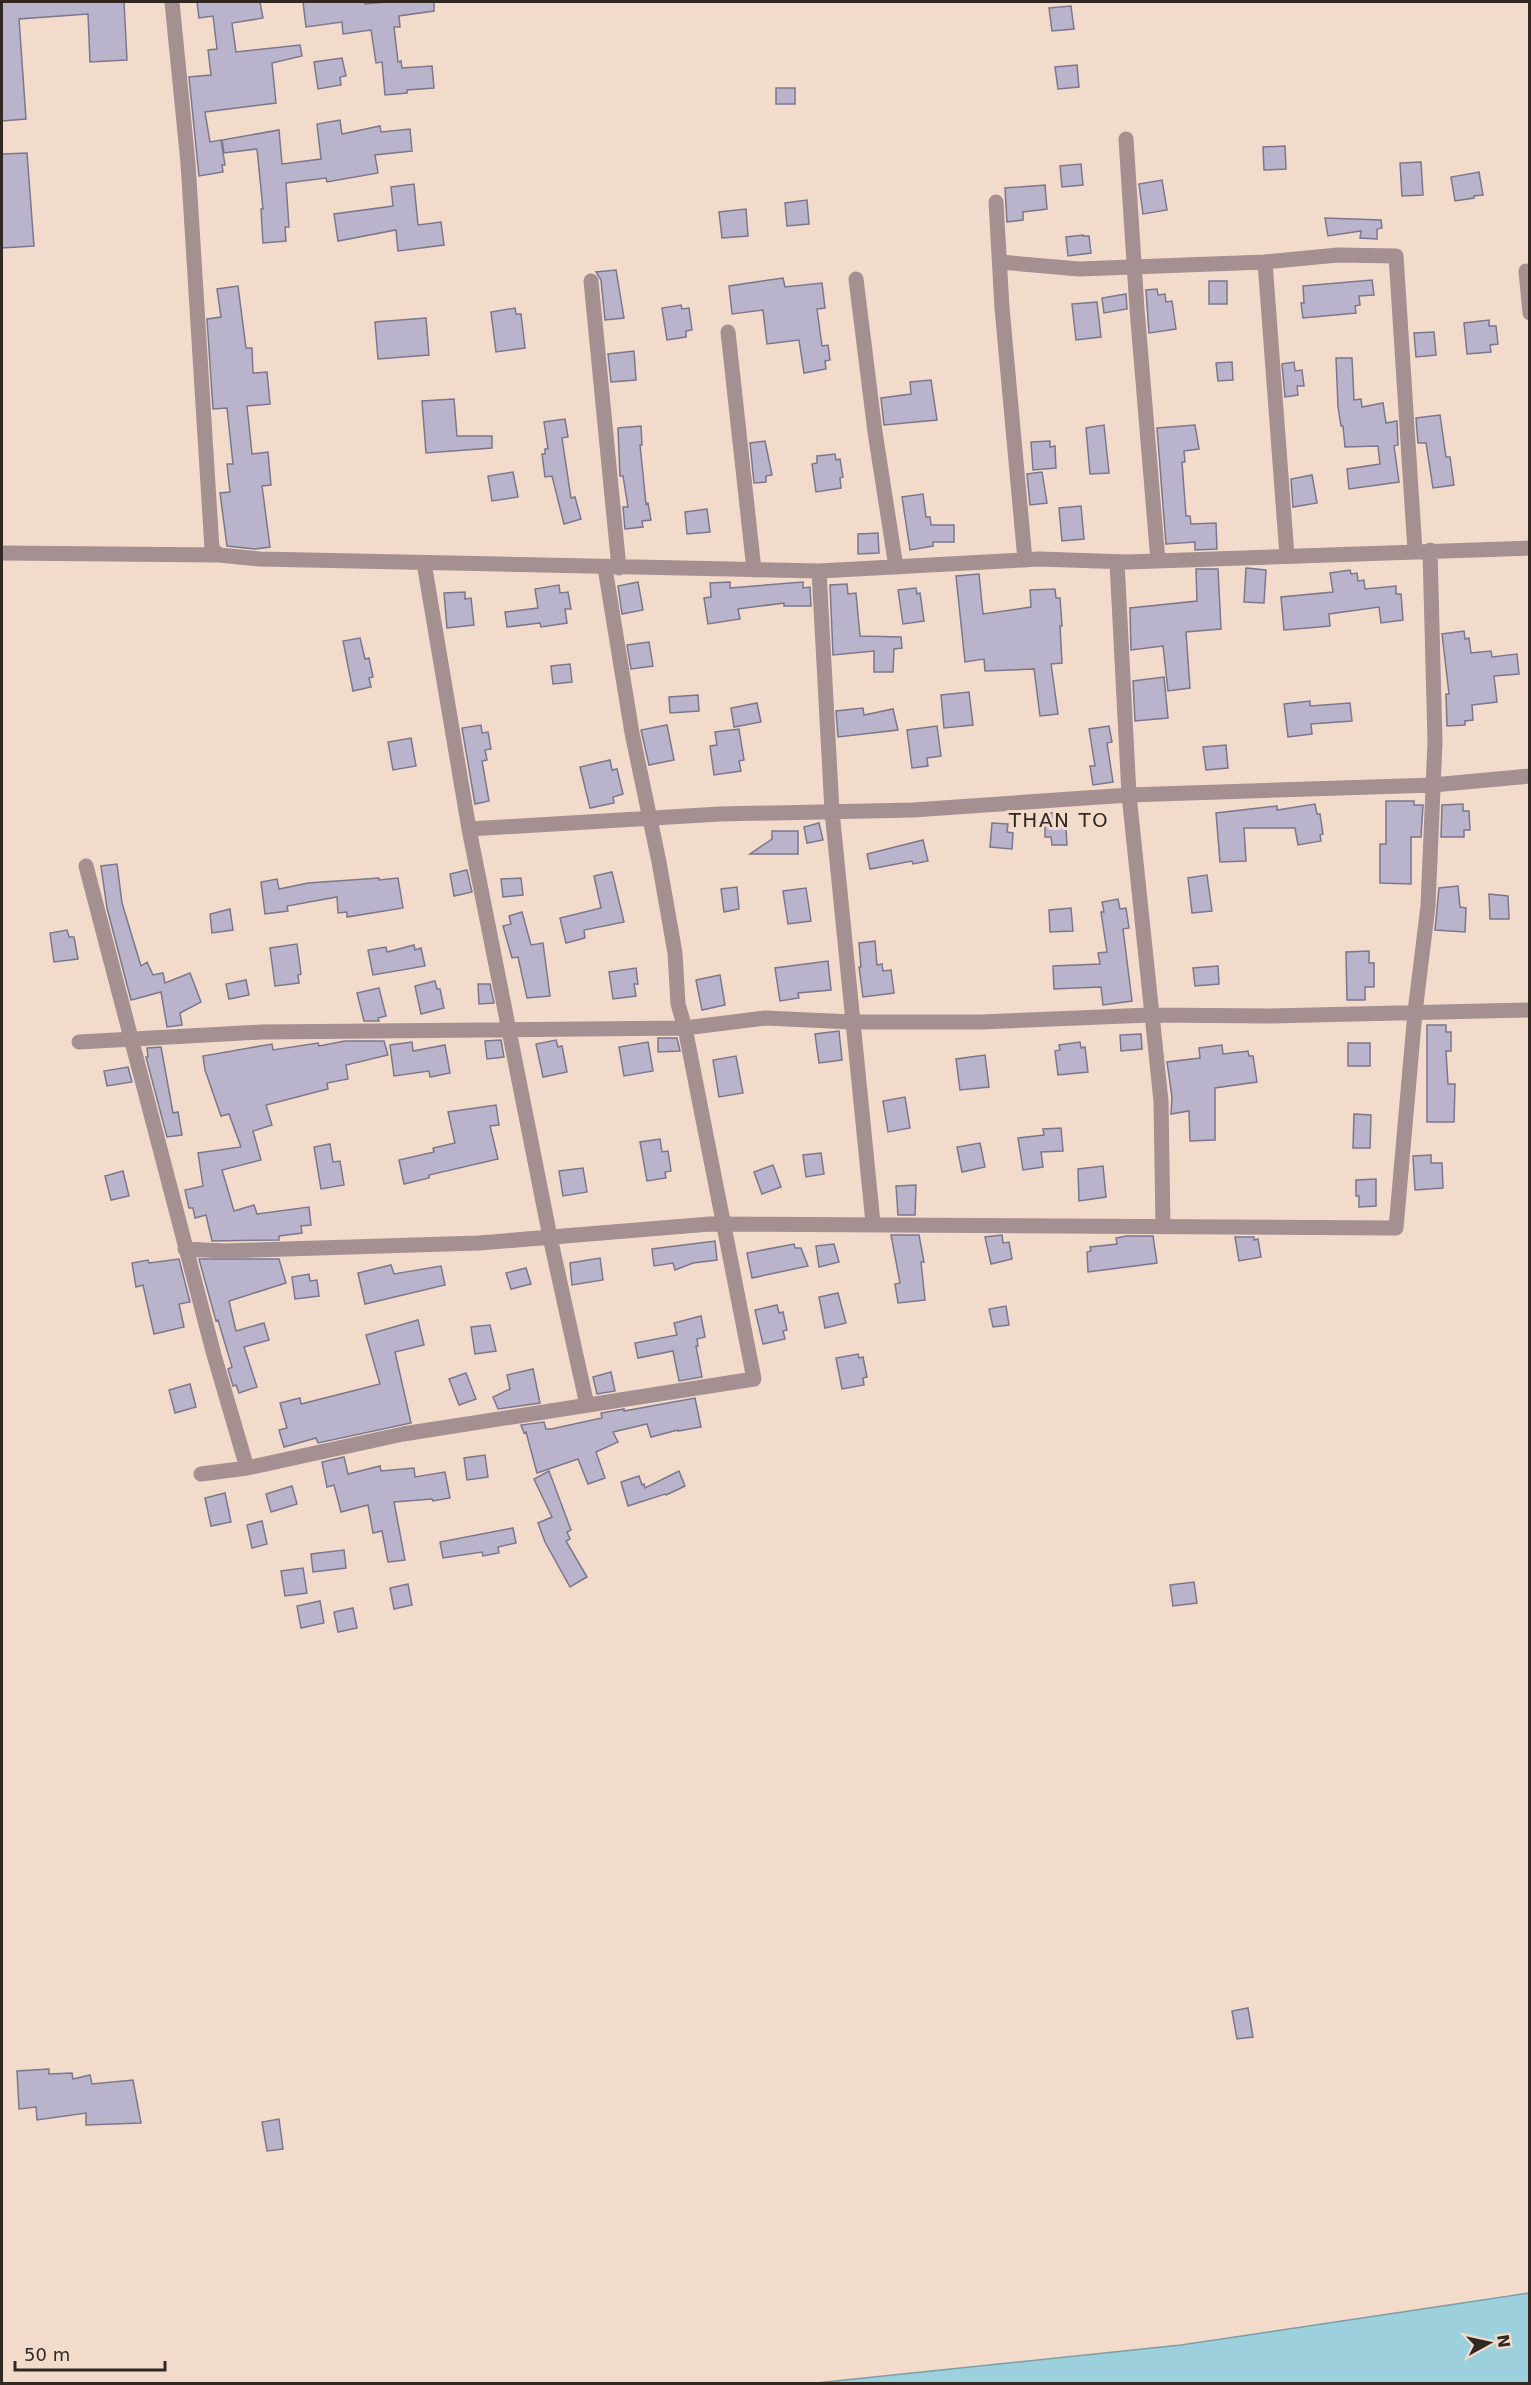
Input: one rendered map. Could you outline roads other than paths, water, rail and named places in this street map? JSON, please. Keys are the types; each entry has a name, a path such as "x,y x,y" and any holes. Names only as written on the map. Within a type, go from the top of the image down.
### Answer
{"street":[{"path":"172,2 188,163 212,549 219,555"},
{"path":"1126,139 1158,561"},
{"path":"996,202 1025,560"},
{"path":"186,1249 236,1250 479,1243 725,1223 1396,1228 1415,1012 1428,906 1435,742 1423,551 1396,256 1338,255 1264,262 1079,268 1000,262"},
{"path":"1264,262 1287,556"},
{"path":"1526,271 1530,313"},
{"path":"856,279 875,432 896,567"},
{"path":"201,1474 247,1468 403,1434 754,1379 725,1223 701,1117 685,1028 678,1004 675,953 632,733 612,568 591,281"},
{"path":"728,332 754,570"},
{"path":"2,553 219,555 260,559 819,571 1025,560 1117,562 1530,548"},
{"path":"1117,562 1129,795 1150,1015 1161,1101 1163,1226"},
{"path":"424,563 469,829 550,1237 587,1405"},
{"path":"819,571 832,811 873,1223"},
{"path":"469,829 650,817 914,810 1129,795 1432,785 1530,776"},
{"path":"86,866 186,1249 247,1468"},
{"path":"79,1042 262,1032 685,1028 765,1018 852,1022 981,1022 1150,1015 1269,1016 1530,1010"}],"water":[{"path":"1529,2293 1529,2383 816,2383 1181,2345"}],"district":[{"name":"THAN TO","path":"1059,820"}]}
